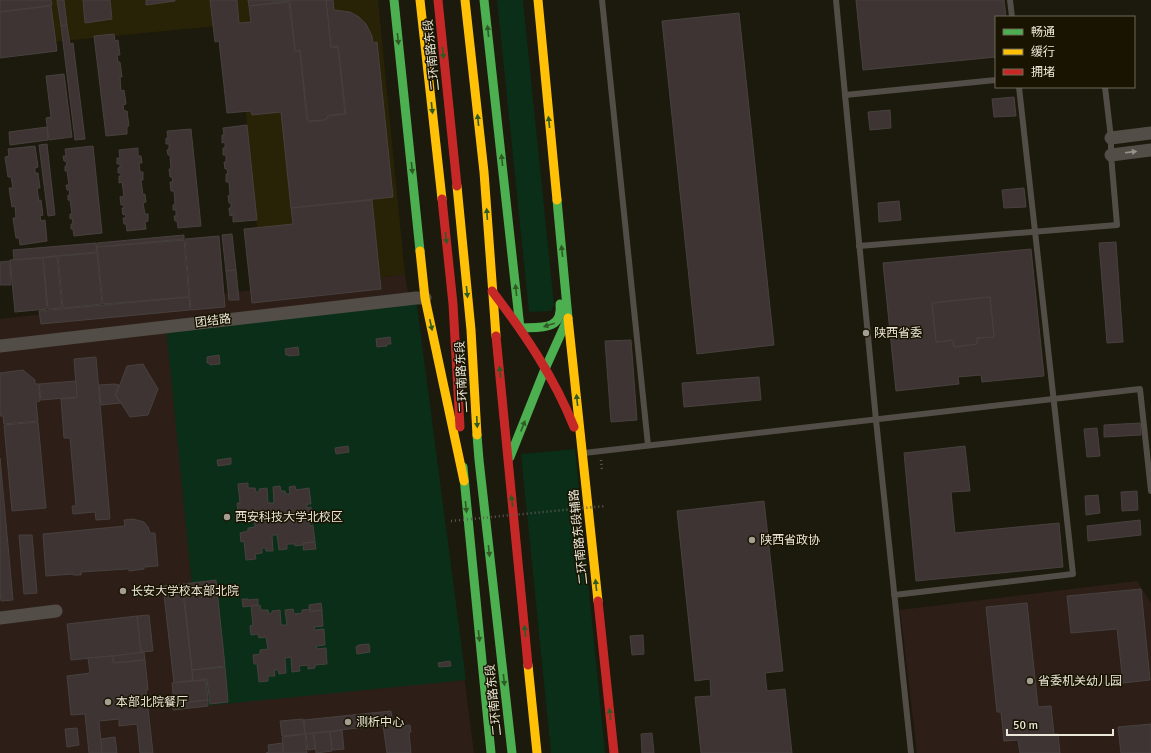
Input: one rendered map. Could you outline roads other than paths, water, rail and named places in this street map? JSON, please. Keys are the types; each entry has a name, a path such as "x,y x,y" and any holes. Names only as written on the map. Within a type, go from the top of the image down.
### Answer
{"main road":[{"path":"394,0 425,298 464,481"},
{"path":"420,0 453,304 464,481 491,753"},
{"name":"二环南路东段","path":"438,0 471,330 479,460 512,753"},
{"path":"465,0 484,172 492,291 537,753"},
{"path":"484,0 520,328"},
{"name":"二环南路东段辅路","path":"538,0 568,318 614,753"},
{"path":"520,328 552,325 557,322 561,313 536,78"},
{"path":"492,291 520,328 567,409 582,453"},
{"path":"508,462 545,370 568,318"}],"street":[{"path":"1111,138 1151,133"},
{"path":"1111,155 1151,150"},
{"name":"团结路","path":"0,346 425,298"},
{"path":"0,618 56,611"}],"lane":[{"path":"602,0 648,445"},
{"path":"836,0 876,420 911,753"},
{"path":"1010,0 1012,16"},
{"path":"845,95 995,80"},
{"path":"894,595 1073,574 1019,88"},
{"path":"860,246 1117,225 1111,138 1105,88"},
{"path":"582,453 1140,389 1151,491"}],"place":[{"name":"陕西省委","path":"866,333"},
{"name":"西安科技大学北校区","path":"227,517"},
{"name":"陕西省政协","path":"752,540"},
{"name":"长安大学校本部北院","path":"123,591"},
{"name":"省委机关幼儿园","path":"1030,681"},
{"name":"本部北院餐厅","path":"108,702"},
{"name":"测析中心","path":"348,722"}]}
